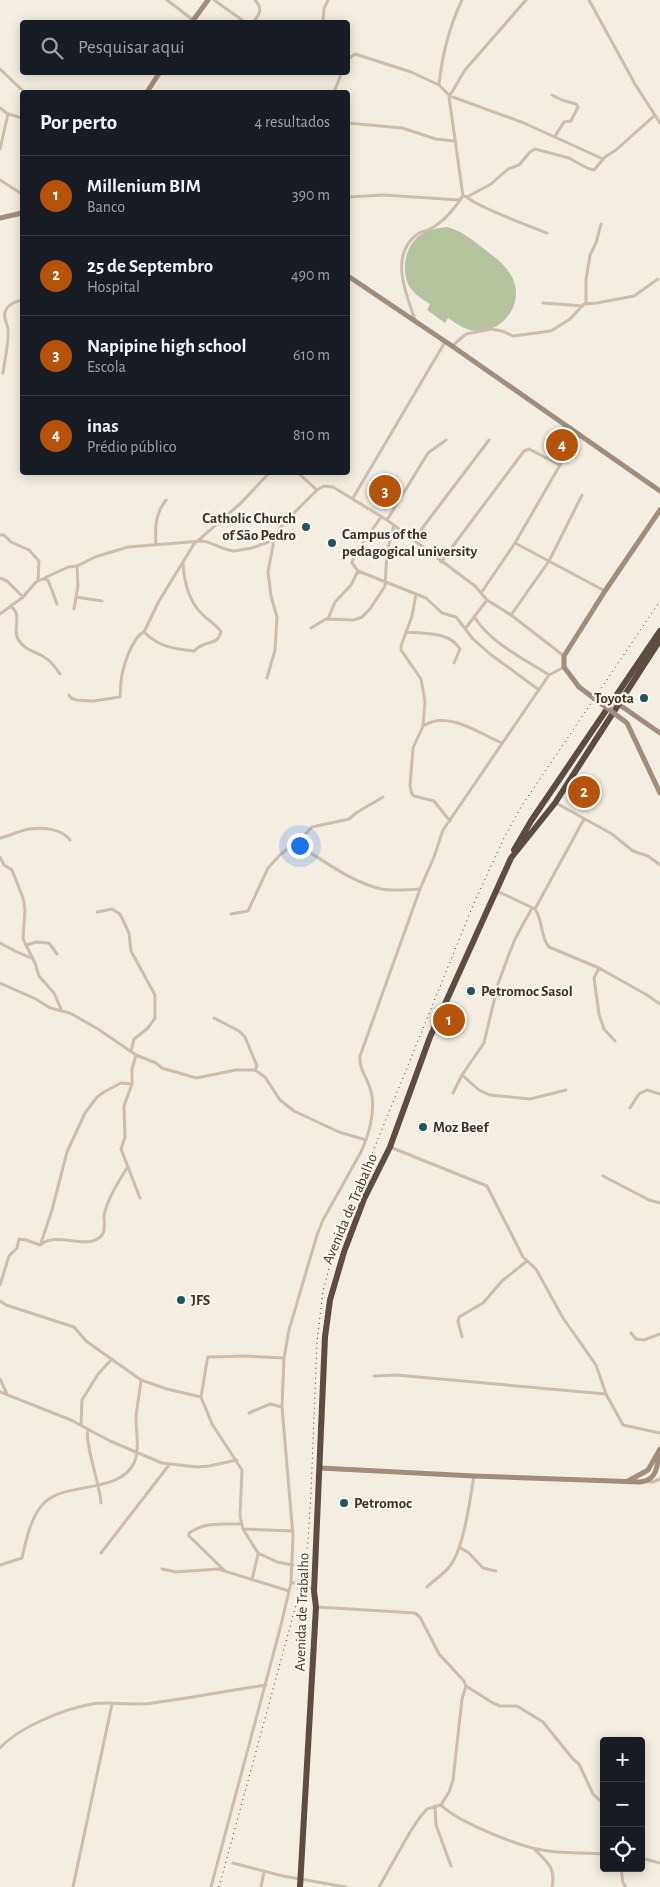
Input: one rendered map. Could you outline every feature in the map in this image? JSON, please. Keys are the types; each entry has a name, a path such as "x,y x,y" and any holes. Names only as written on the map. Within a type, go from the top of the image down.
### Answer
{"highway":[{"name":"Avenida de Trabalho","path":"511,858 555,803 660,630"},
{"name":"Avenida de Trabalho","path":"300,1887 316,1607 314,1590 322,1380 330,1300 335,1277 364,1200 390,1147 430,1037 511,858 531,821 587,738 616,702 660,640"}],"street":[{"path":"167,0 191,20"},
{"path":"193,20 208,0"},
{"path":"214,0 242,20"},
{"path":"254,20 261,11 260,6 255,0"},
{"path":"323,20 324,9 328,0"},
{"path":"439,86 443,56 450,29 462,0"},
{"path":"526,0 465,70 450,96 449,105 465,196 490,209 547,233"},
{"path":"589,0 635,84 660,124"},
{"path":"350,58 355,54 411,72 439,86 450,96 555,136 603,159"},
{"path":"0,69 22,90"},
{"path":"148,90 158,75"},
{"path":"335,90 341,75"},
{"path":"552,95 576,104 578,107 570,121 564,122 555,136"},
{"path":"0,108 8,114 20,117"},
{"path":"0,149 8,114"},
{"path":"350,197 384,195 459,200 491,184 508,169 519,165 532,150 569,158 594,170 603,159 654,116"},
{"path":"350,123 402,128 436,139 454,141"},
{"path":"0,180 20,193"},
{"path":"416,320 402,272 404,254 419,234 431,229 446,218 465,196"},
{"path":"0,218 20,213"},
{"path":"452,346 466,334 491,329 513,336 552,331 570,320 584,305 590,255 596,244 601,224"},
{"path":"350,277 416,320 660,492"},
{"path":"543,303 584,305 612,301 634,296 658,279"},
{"path":"3,372 8,335 7,325 2,319 7,307 20,300"},
{"path":"353,498 446,341"},
{"path":"481,593 515,543 579,436"},
{"path":"387,520 428,453 446,440"},
{"path":"414,539 489,440"},
{"path":"441,562 524,451 529,449 560,465"},
{"path":"69,695 70,698 83,701 120,697 122,676 136,638 144,632 159,601 196,541 241,503 267,475"},
{"path":"300,475 317,490"},
{"path":"267,678 275,650 277,617 271,596 268,572 274,540 282,525 317,490 324,486 333,487 353,498 414,539 481,593 487,600 511,615 564,656"},
{"path":"511,615 548,560 582,495"},
{"path":"156,544 155,523 166,500"},
{"path":"660,510 564,656 564,667 579,687 627,723 660,793"},
{"path":"381,517 353,560 358,571 416,594 428,600 442,614 456,617 472,639 539,690"},
{"path":"311,628 328,619 354,620 362,617 370,609 385,586 387,552 394,526"},
{"path":"0,535 4,535 11,542 29,550 37,558 39,561 36,582"},
{"path":"0,614 23,597 36,582 68,567 78,566 95,557 128,547 196,541 208,542 234,552 274,540"},
{"path":"515,543 605,591"},
{"path":"144,632 159,645 171,649 194,651 200,646 216,641 220,637 221,632 218,627 198,611 189,595 183,563"},
{"path":"74,609 78,566"},
{"path":"328,619 335,602 351,585 358,571"},
{"path":"0,578 7,581 23,597"},
{"path":"36,582 44,579 48,580 57,604"},
{"path":"416,594 401,650 421,679 425,709 423,726 412,748 411,790 414,796 434,801 450,821"},
{"path":"76,597 102,601"},
{"path":"465,629 487,600"},
{"path":"11,607 15,609 17,616 16,632 19,642 33,652 45,657 60,674"},
{"path":"474,618 481,628 496,640 549,675"},
{"path":"406,632 431,632 456,644 460,649 454,663"},
{"path":"211,1887 266,1685 291,1583 293,1531 282,1407 284,1358 289,1330 317,1235 323,1220 366,1140 371,1125 372,1101 370,1086 360,1066 360,1056 443,830 549,675 564,667"},
{"path":"616,702 660,733"},
{"path":"423,726 433,720 461,723 502,743"},
{"path":"231,914 248,911 268,868 280,855 292,845 295,845 312,827 349,819 383,797"},
{"path":"555,803 612,834 628,848 648,856 660,865"},
{"path":"453,1094 462,1075 484,1044 498,984 514,939 584,820"},
{"path":"0,838 31,828 58,830 67,835 70,840"},
{"path":"295,845 356,880 386,890 420,890"},
{"path":"0,857 4,865 12,870 23,898 25,909 22,938 35,962 39,976 54,993 61,1010"},
{"path":"496,891 538,913 543,934 549,947 599,968 660,1004"},
{"path":"97,912 112,909 120,914 129,933 130,951 155,995 155,1018 148,1028 134,1039 131,1051"},
{"path":"27,945 36,942 49,943 57,954"},
{"path":"0,943 15,952 32,958"},
{"path":"599,968 594,978 599,1014 604,1029 615,1041"},
{"path":"0,983 36,999 50,1008 70,1013 98,1029 136,1055 156,1063 162,1068 196,1078 236,1070 255,1070 265,1077 280,1100 294,1111 339,1132 366,1140"},
{"path":"214,1018 245,1037 257,1066 255,1070"},
{"path":"136,1055 132,1069 132,1084 124,1106 125,1137 121,1149 140,1198"},
{"path":"462,1075 479,1090 490,1095 530,1099 566,1090"},
{"path":"40,1244 52,1210 67,1152 85,1113 97,1097 104,1092 121,1083 132,1084"},
{"path":"630,1108 639,1094 647,1090 660,1094"},
{"path":"390,1147 488,1186 523,1257 536,1269 563,1318 596,1365 606,1394 623,1425 660,1433"},
{"path":"0,1285 10,1256 17,1248 19,1240 40,1244 60,1239 90,1242 98,1238 104,1230 107,1204 127,1168"},
{"path":"603,1176 649,1200 660,1202"},
{"path":"462,1336 458,1321 459,1317 482,1303 502,1281 527,1261"},
{"path":"0,1302 74,1327 86,1341 141,1380 167,1390 201,1397"},
{"path":"632,1333 636,1339 644,1340 660,1334"},
{"path":"284,1358 208,1357 201,1397 212,1424 242,1470 240,1516 243,1529 258,1553 277,1562 293,1565"},
{"path":"81,1425 82,1400 98,1374 112,1359"},
{"path":"374,1376 396,1375 606,1394"},
{"path":"0,1379 7,1394"},
{"path":"0,1566 22,1558 32,1523 43,1504 48,1500 64,1493 113,1481 126,1473 134,1463 137,1452 136,1416 141,1380"},
{"path":"0,1392 81,1425 110,1441 169,1465 209,1466 237,1460"},
{"path":"249,1413 270,1404 282,1407"},
{"path":"88,1430 86,1438 99,1485 101,1503"},
{"path":"627,1482 648,1470 660,1449"},
{"path":"320,1468 627,1482 643,1481 658,1477 660,1454"},
{"path":"101,1553 169,1465"},
{"path":"427,1587 450,1566 459,1547 474,1476"},
{"path":"225,1572 188,1533 203,1525 241,1524"},
{"path":"243,1529 293,1531"},
{"path":"459,1547 469,1553 483,1568 496,1571"},
{"path":"252,1580 258,1553"},
{"path":"162,1569 176,1572 208,1569 225,1572 289,1591"},
{"path":"291,1583 302,1583 314,1590"},
{"path":"316,1607 416,1613 420,1617 439,1654 464,1681 466,1686 493,1703 500,1706 517,1706 544,1722 579,1764 593,1794 600,1800"},
{"path":"0,1748 18,1733 46,1718 91,1704 151,1704 266,1685"},
{"path":"379,1887 420,1816 427,1810 441,1805 449,1792 453,1780 462,1699 466,1686"},
{"path":"72,1887 112,1704"},
{"path":"441,1805 472,1825 534,1849 552,1852 600,1854"},
{"path":"435,1806 436,1825 451,1866"},
{"path":"534,1849 551,1866 553,1872 552,1887"},
{"path":"645,1859 660,1863"},
{"path":"233,1862 264,1872 346,1887"},
{"path":"261,1887 264,1872"},
{"path":"621,1872 622,1883 626,1887"}],"green space":[{"path":"447,227 462,233 474,241 498,260 511,275 515,285 516,295 514,304 504,321 496,327 476,331 465,328 448,318 445,323 427,310 430,304 416,294 409,286 406,279 405,264 406,256 412,243 423,233"}],"railway":[{"path":"219,1887 302,1583 308,1542 317,1342 323,1291 331,1261 350,1208 474,903 504,838 521,807 660,601"}],"place":[{"name":"inas","path":"562,445"},
{"name":"Napipine high school","path":"385,491"},
{"name":"Catholic Church of São Pedro","path":"306,527"},
{"name":"Campus of the pedagogical university","path":"332,543"},
{"name":"Toyota","path":"644,698"},
{"name":"25 de Septembro","path":"584,792"},
{"name":"Petromoc Sasol","path":"471,991"},
{"name":"Millenium BIM","path":"449,1020"},
{"name":"Moz Beef","path":"423,1127"},
{"name":"JFS","path":"181,1300"},
{"name":"Petromoc","path":"344,1503"}]}
